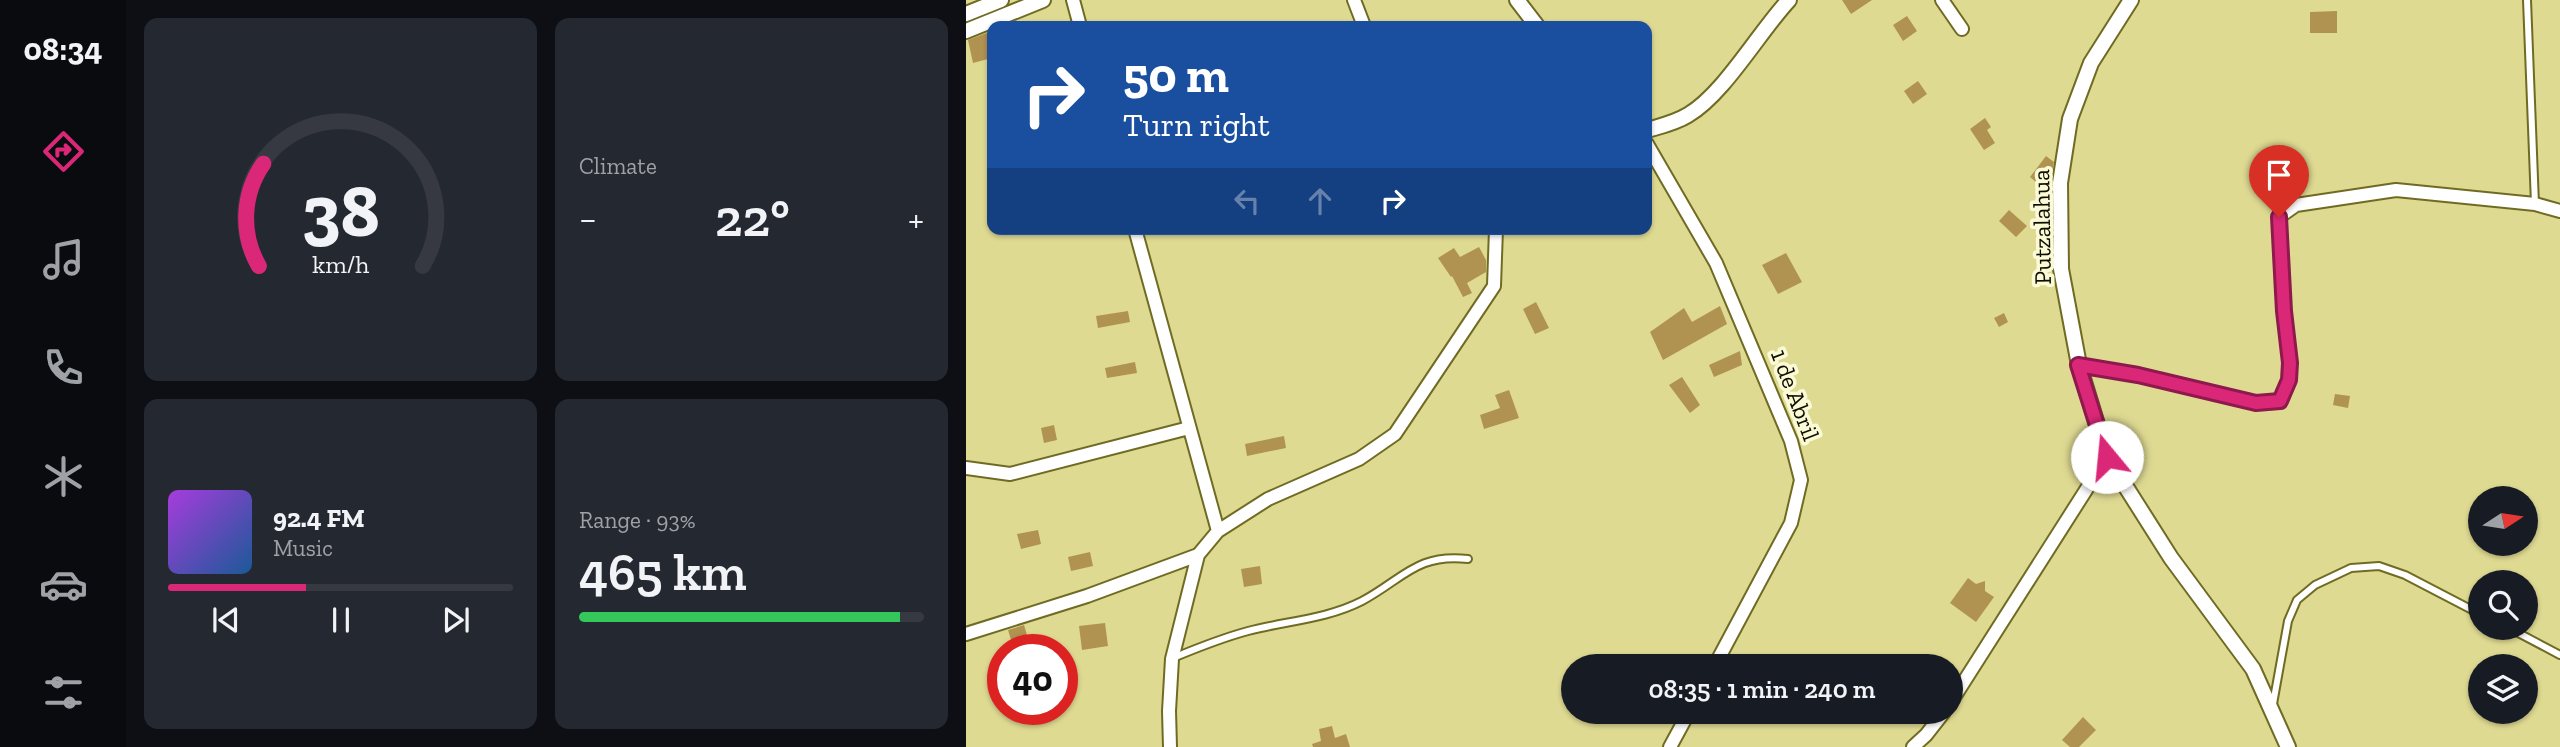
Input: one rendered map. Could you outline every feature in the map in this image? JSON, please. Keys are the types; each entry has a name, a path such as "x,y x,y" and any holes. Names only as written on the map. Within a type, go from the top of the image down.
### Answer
{"street":[{"path":"966,14 1000,0"},
{"path":"991,21 1043,0"},
{"path":"1073,0 1079,21"},
{"path":"1354,0 1362,21"},
{"path":"1517,0 1533,21"},
{"path":"1652,129 1670,124 1706,102 1789,0"},
{"path":"1942,0 1962,29"},
{"name":"Putzalahua","path":"2131,0 2091,64 2070,119 2060,183 2061,269 2078,365 2107,457 2171,558 2253,670 2288,747"},
{"path":"966,31 987,23"},
{"name":"1 de Abril","path":"1652,153 1716,263 1791,441 1801,480 1791,523 1721,654"},
{"path":"2078,365 2138,375 2256,403 2280,401 2289,380 2290,363 2279,217 2296,205 2396,190 2535,204 2560,211"},
{"path":"1137,235 1218,531"},
{"path":"1170,747 1168,711 1172,659 1198,555 1218,531 1268,499 1359,459 1395,434 1494,286 1496,235"},
{"path":"966,468 1010,474 1189,428"},
{"path":"1963,683 2107,457"},
{"path":"966,634 1087,596 1198,555"},
{"path":"1670,747 1682,724"},
{"path":"1913,747 1935,724"}],"lane":[{"path":"2527,0 2535,204"},
{"path":"1172,659 1250,631 1333,612 1359,602 1429,560 1448,557 1468,559"},
{"path":"2272,709 2288,621 2297,600 2315,585 2351,568 2379,566 2405,575 2468,608"},
{"path":"2532,640 2560,655"}],"building":[{"path":"1842,0 1872,0 1851,14"},
{"path":"2337,11 2337,33 2310,33 2310,12"},
{"path":"1907,16 1917,31 1903,41 1893,25"},
{"path":"987,33 987,59 973,63 968,40"},
{"path":"1918,81 1927,94 1913,104 1904,91"},
{"path":"1985,118 1991,127 1987,130 1995,143 1984,150 1970,129"},
{"path":"2046,156 2054,162 2051,175 2042,187 2030,177"},
{"path":"2009,210 2027,226 2016,237 1999,221"},
{"path":"1479,247 1486,260 1486,272 1467,283 1472,293 1463,297 1438,258 1454,248 1460,257"},
{"path":"1786,253 1802,282 1778,294 1762,265"},
{"path":"1536,302 1549,328 1535,334 1523,309"},
{"path":"1720,306 1727,324 1663,360 1650,332 1684,308 1692,322"},
{"path":"1128,311 1130,322 1098,328 1096,316"},
{"path":"2004,313 2008,322 1999,327 1994,318"},
{"path":"1740,351 1742,365 1714,377 1709,365"},
{"path":"1135,362 1137,373 1107,378 1105,368"},
{"path":"1682,377 1700,405 1690,413 1669,385"},
{"path":"1509,390 1519,418 1484,429 1480,415 1500,408 1495,395"},
{"path":"2335,394 2350,396 2348,408 2333,405"},
{"path":"1054,425 1057,440 1044,443 1041,428"},
{"path":"1284,436 1286,448 1247,456 1245,444"},
{"path":"1038,530 1041,544 1021,549 1017,534"},
{"path":"1090,552 1093,566 1071,571 1068,557"},
{"path":"1260,566 1262,584 1244,587 1241,569"},
{"path":"1968,578 1976,584 1985,581 1985,591 1994,597 1976,622 1950,603"},
{"path":"1105,623 1108,646 1082,650 1079,626"},
{"path":"1024,625 1027,634 1009,634 1008,630"},
{"path":"2083,717 2096,730 2079,747 2070,747 2062,740"},
{"path":"1332,726 1335,738 1346,734 1350,747 1313,747 1312,744 1321,741 1319,729"}],"route":[{"path":"2107,457 2078,365 2138,375 2256,403 2280,401 2289,380 2290,363 2279,217"}]}
